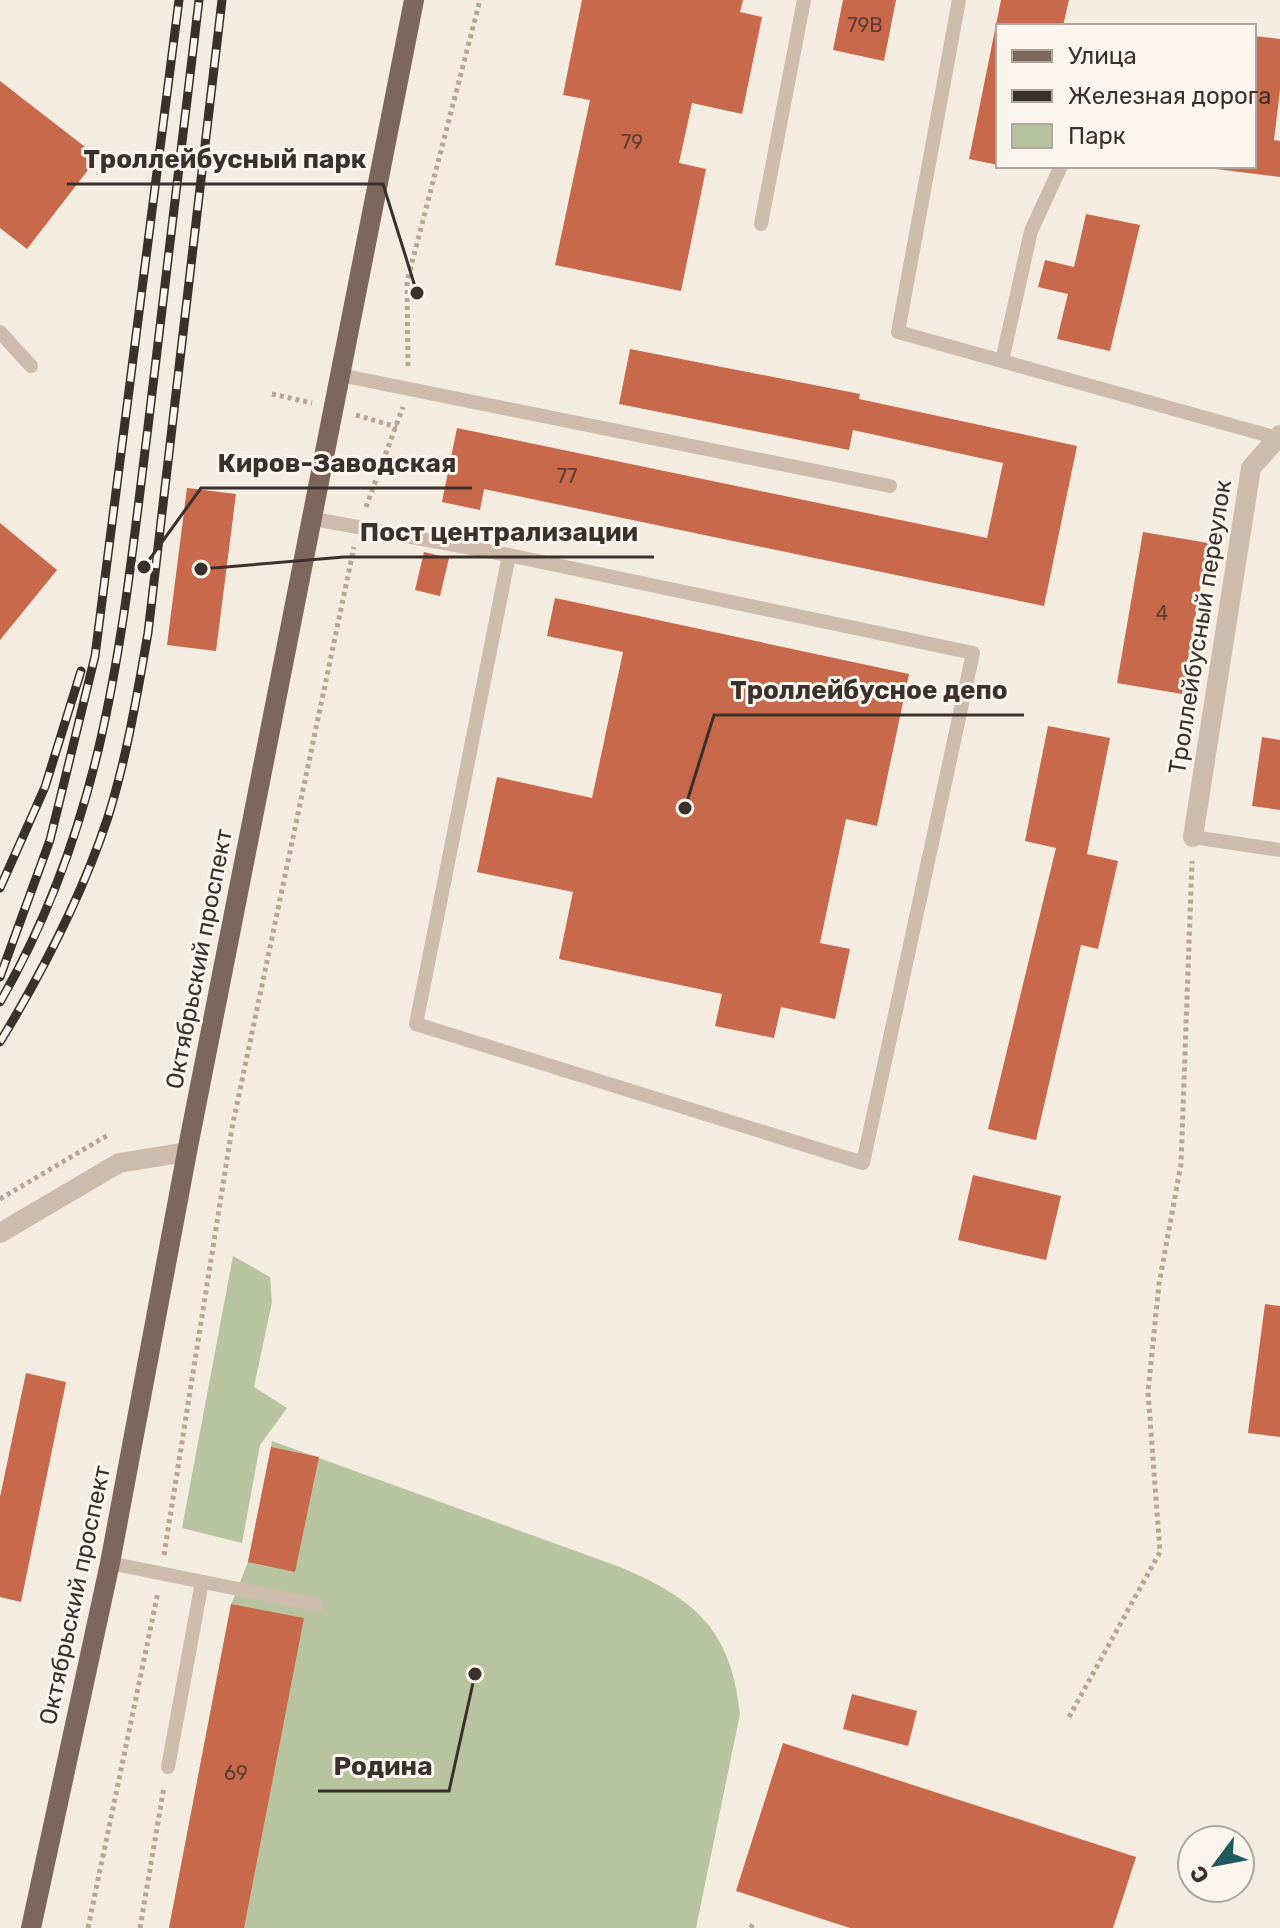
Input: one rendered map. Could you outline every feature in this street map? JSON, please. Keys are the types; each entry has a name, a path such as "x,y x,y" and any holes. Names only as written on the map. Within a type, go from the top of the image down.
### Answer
{"main road":[{"name":"Октябрьский проспект","path":"31,1928 110,1563 187,1152 414,0"}],"street":[{"name":"Троллейбусный переулок","path":"1193,837 1251,468 1279,436"},
{"path":"0,1233 119,1163 187,1152"}],"lane":[{"path":"761,224 804,0"},
{"path":"959,0 898,332 1279,436"},
{"path":"1002,361 1031,231 1060,168"},
{"path":"0,332 31,366"},
{"path":"340,375 890,486"},
{"path":"314,519 509,555 973,653 863,1163 416,1024 509,555"},
{"path":"1193,837 1280,850"},
{"path":"110,1563 317,1605"},
{"path":"168,1767 202,1582"}],"path":[{"path":"88,1928 161,1574 232,1128 358,527 408,390 407,282 480,0"},
{"path":"1069,1717 1160,1552 1148,1392 1159,1284 1181,1164 1193,837"},
{"path":"0,1199 108,1135"},
{"path":"140,1928 168,1767"}],"green space":[{"path":"233,1256 270,1277 272,1302 254,1387 287,1408 260,1445 242,1543 182,1528"},
{"path":"272,1441 620,1567 669,1592 689,1605 705,1621 728,1660 740,1714 696,1928 169,1928 231,1605 248,1562"}],"building":[{"path":"582,0 743,0 740,12 762,17 742,114 692,103 679,163 706,169 681,291 555,265 590,100 563,95"},
{"path":"843,0 896,0 884,61 833,50"},
{"path":"1001,0 1069,0 1063,24 996,24"},
{"path":"996,25 996,165 969,159"},
{"path":"1256,36 1280,39 1280,90 1274,140 1280,141 1280,177 1208,168 1256,168"},
{"path":"0,81 98,157 27,249 0,228"},
{"path":"1086,214 1140,225 1110,351 1057,339 1068,294 1038,287 1045,260 1074,267"},
{"path":"630,349 860,394 859,399 1077,446 1044,606 484,489 480,510 442,502 457,428 987,538 1003,463 853,430 849,450 619,404"},
{"path":"187,488 236,494 216,651 167,645"},
{"path":"0,523 57,570 0,640"},
{"path":"1143,532 1208,543 1182,694 1117,683"},
{"path":"424,552 449,558 440,596 415,590"},
{"path":"555,598 909,674 877,826 846,819 820,943 850,949 835,1019 781,1007 774,1038 715,1026 722,994 559,959 573,892 477,872 497,777 592,798 623,652 547,636"},
{"path":"1048,726 1110,738 1087,854 1118,861 1098,949 1081,945 1036,1140 988,1129 1056,848 1025,841"},
{"path":"1262,737 1280,740 1280,810 1252,806"},
{"path":"973,1175 1061,1196 1046,1260 958,1240"},
{"path":"1265,1304 1280,1306 1280,1437 1248,1433"},
{"path":"26,1373 66,1382 21,1602 0,1597 0,1497"},
{"path":"271,1447 319,1457 295,1572 248,1562"},
{"path":"231,1604 304,1618 244,1928 169,1928"},
{"path":"852,1694 917,1711 908,1746 843,1729"},
{"path":"783,1743 1136,1857 1113,1928 850,1928 736,1891"}],"railway":[{"path":"0,977 50,840 95,656 179,0"},
{"path":"0,1002 36,933 65,863 87,793 104,723 129,578 199,0"},
{"path":"0,1042 46,960 86,876 115,794 136,703 148,633 222,0"},
{"path":"0,888 45,787 81,671"}],"place":[{"name":"Троллейбусный парк","path":"417,293"},
{"name":"Киров-Заводская","path":"144,567"},
{"name":"Пост централизации","path":"201,569"},
{"name":"Троллейбусное депо","path":"685,808"},
{"name":"Родина","path":"475,1674"}]}
